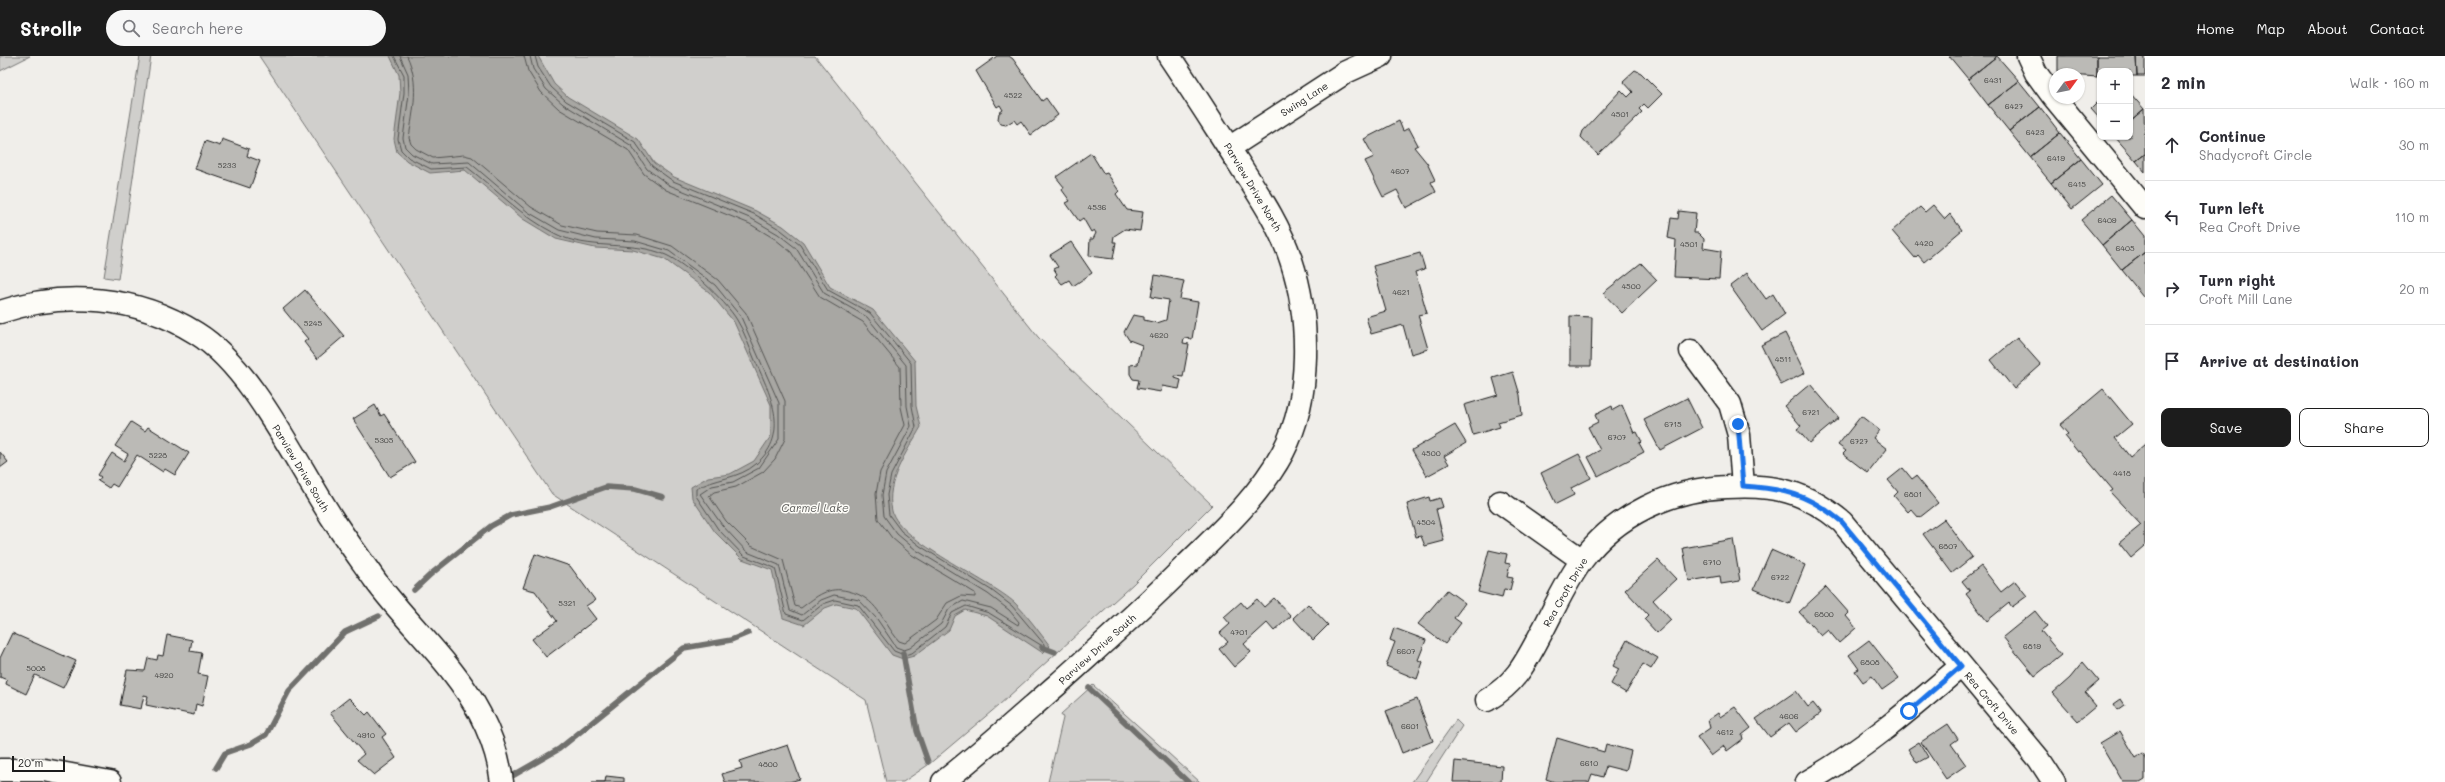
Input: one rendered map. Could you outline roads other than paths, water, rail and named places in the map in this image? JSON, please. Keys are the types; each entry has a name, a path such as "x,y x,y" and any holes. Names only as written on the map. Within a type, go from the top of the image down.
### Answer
{"street":[{"name":"Parview Drive North","path":"1169,56 1229,148 1280,232 1291,260 1300,296 1305,333 1302,387 1290,437 1266,479 1242,507"},
{"name":"Swing Lane","path":"1229,148 1346,72 1381,56"},
{"path":"2028,56 2036,73 2052,95 2145,208"},
{"name":"Parview Drive South","path":"0,312 59,299 108,300 153,313 198,333 221,353 236,369 265,409 333,520 376,581 454,677 479,713 491,738 502,782"},
{"path":"1691,351 1730,404 1739,435 1743,486"},
{"name":"Rea Croft Drive","path":"1487,700 1501,692 1519,674 1582,560 1596,543 1620,523 1646,507 1685,493 1719,487 1743,486 1788,491 1822,506 1842,522 2039,759 2054,782"},
{"path":"1500,502 1582,560"},
{"name":"Parview Drive South","path":"943,782 1015,722 1151,600 1242,507"},
{"path":"1807,782 1861,747 1903,716 1961,666"},
{"path":"0,770 44,770 110,782"}],"water":[{"name":"Carmel Lake","path":"390,56 538,56 554,84 568,97 638,139 654,163 674,177 756,211 783,226 803,242 830,287 873,310 915,361 916,406 921,427 894,478 891,500 892,511 898,523 927,547 986,583 1015,603 1050,646 1043,653 987,616 965,610 955,616 949,630 914,656 903,659 892,655 856,608 836,604 825,608 804,625 783,618 772,570 742,559 715,532 692,498 691,487 708,477 730,474 754,461 771,436 771,405 734,322 709,292 664,259 633,250 595,248 556,239 523,219 465,170 430,173 407,161 397,152 394,139 400,93 399,75"}],"waterway":[{"path":"414,590 431,574 491,526 511,515 550,507 606,487 635,489 663,497"},
{"path":"216,768 225,753 251,744 266,735 289,691 345,632 379,616"},
{"path":"514,775 559,749 684,648 731,640 748,633"},
{"path":"1042,647 1055,652"},
{"path":"903,653 917,731 928,762"},
{"path":"1089,688 1188,782"}]}
